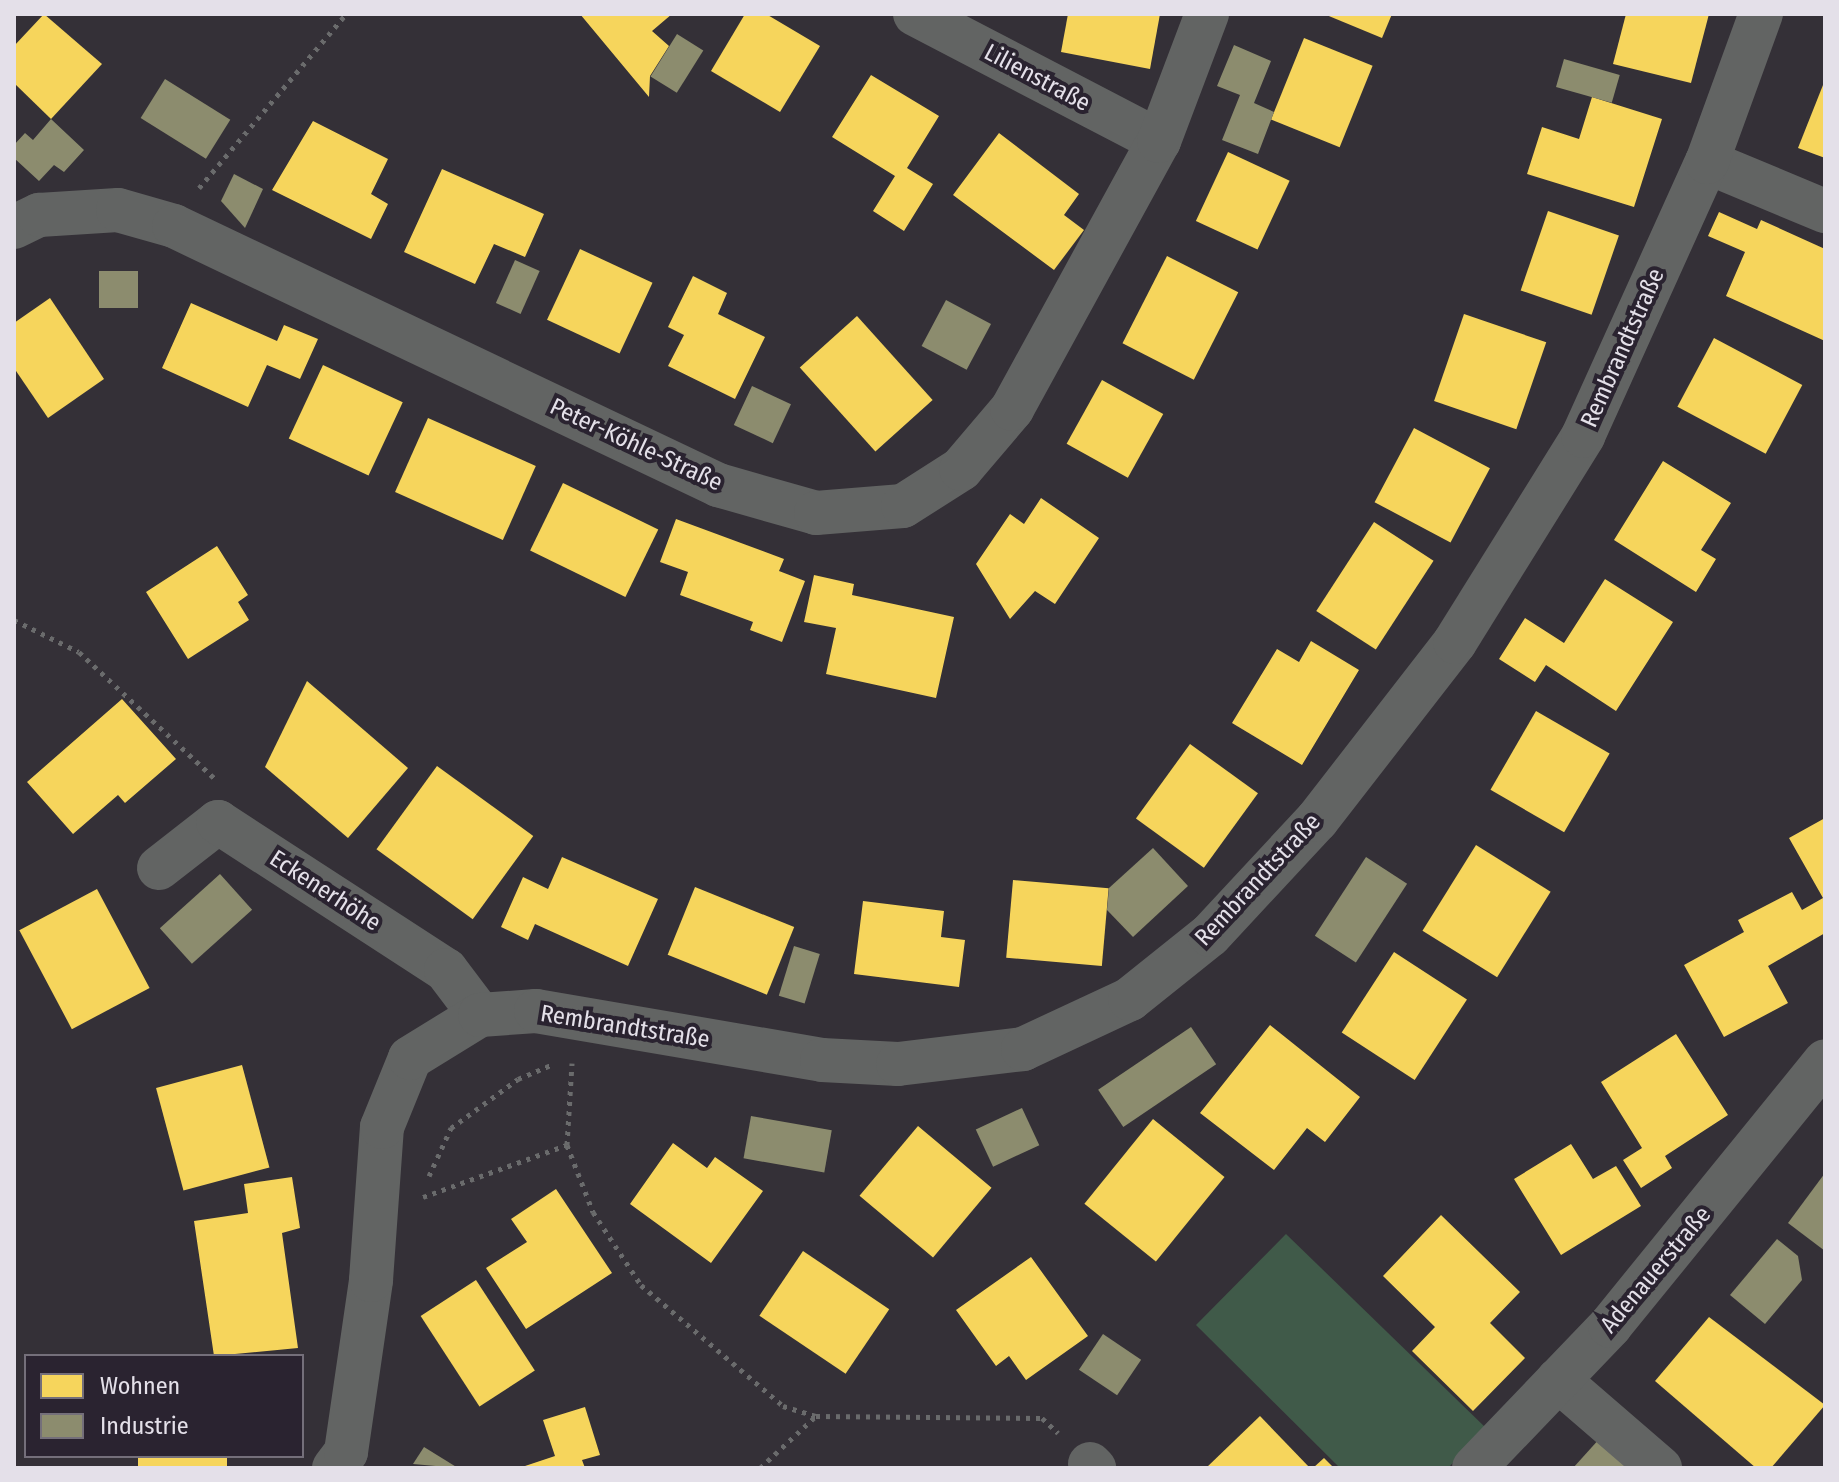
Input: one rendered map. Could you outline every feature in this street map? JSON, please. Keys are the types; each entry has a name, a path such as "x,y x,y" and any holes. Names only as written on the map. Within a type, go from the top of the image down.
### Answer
{"street":[{"name":"Lilienstraße","path":"915,14 1159,141"},
{"name":"Peter-Köhle-Straße","path":"14,227 39,215 118,210 174,226 718,485 816,513 903,506 961,469 1012,409 1159,141 1207,14"},
{"name":"Rembrandtstraße","path":"347,1463 371,1280 382,1127 410,1058 480,1015 536,1011 822,1060 898,1064 1023,1049 1130,999 1210,935 1317,820 1455,642 1583,436 1707,162 1761,14"},
{"path":"1707,162 1825,211"},
{"path":"159,868 218,822"},
{"name":"Eckenerhöhe","path":"218,822 446,970 480,1015"},
{"name":"Adenauerstraße","path":"1474,1468 1558,1380 1825,1061"},
{"path":"1558,1380 1660,1468"}],"path":[{"path":"174,226 206,178 346,14"},
{"path":"14,620 79,652 214,773 218,822"},
{"path":"414,1212 451,1128 518,1079 573,1056 567,1145 593,1212 641,1285 783,1406 816,1416 1042,1418 1092,1466"},
{"path":"418,1198 567,1145"},
{"path":"760,1468 816,1416"}],"green space":[{"path":"1286,1234 1486,1428 1448,1468 1340,1468 1196,1325"}],"building: Wohnen":[{"path":"44,14 102,64 51,119 14,83 14,46"},
{"path":"580,14 672,14 652,31 669,46 650,76 649,97"},
{"path":"745,14 766,14 820,46 780,112 711,71"},
{"path":"1068,14 1160,14 1150,69 1061,52"},
{"path":"1324,14 1392,14 1382,38"},
{"path":"1626,14 1709,14 1691,83 1613,64"},
{"path":"1304,38 1373,66 1340,147 1271,120"},
{"path":"871,75 939,116 907,168 933,184 904,231 873,211 895,176 832,137"},
{"path":"1825,80 1825,158 1798,148"},
{"path":"1592,97 1662,119 1634,207 1527,174 1542,127 1579,139"},
{"path":"313,121 388,159 371,194 388,204 371,239 272,190"},
{"path":"999,133 1079,194 1064,215 1084,230 1054,270 953,195"},
{"path":"1228,152 1290,181 1258,250 1196,221"},
{"path":"442,169 544,214 525,257 494,244 475,284 404,252"},
{"path":"1548,211 1619,235 1592,315 1521,290"},
{"path":"1719,212 1757,229 1761,220 1825,249 1825,341 1726,296 1745,252 1708,236"},
{"path":"580,249 653,283 620,354 547,320"},
{"path":"1167,256 1238,292 1194,380 1123,343"},
{"path":"693,276 727,293 718,314 765,337 735,399 668,366 684,335 668,327"},
{"path":"50,298 104,379 48,418 14,368 14,323"},
{"path":"191,303 277,341 284,325 318,339 300,379 267,365 248,407 162,368"},
{"path":"1464,314 1546,342 1516,429 1434,401"},
{"path":"857,316 933,400 875,451 800,368"},
{"path":"1714,338 1802,385 1766,454 1677,407"},
{"path":"323,365 403,402 369,476 289,438"},
{"path":"1102,380 1163,414 1128,478 1067,444"},
{"path":"428,418 536,466 503,540 395,492"},
{"path":"1414,428 1490,468 1450,543 1375,502"},
{"path":"1663,461 1731,503 1701,550 1716,559 1696,592 1614,540"},
{"path":"563,483 658,529 625,597 530,550"},
{"path":"1041,498 1099,538 1055,604 1035,591 1010,619 976,564 1010,514 1024,524"},
{"path":"676,519 784,559 779,571 805,581 782,642 750,630 753,622 680,595 688,572 660,562"},
{"path":"1374,522 1434,561 1376,650 1316,611"},
{"path":"217,546 248,595 238,602 249,620 188,659 146,592"},
{"path":"814,575 854,584 852,595 954,617 936,698 826,674 836,628 804,622"},
{"path":"1605,579 1673,622 1616,711 1546,665 1535,682 1499,659 1525,618 1564,643"},
{"path":"1311,641 1359,670 1302,765 1232,723 1277,649 1299,662"},
{"path":"307,681 408,768 348,838 265,767"},
{"path":"122,699 176,759 125,803 118,795 73,834 27,782"},
{"path":"1536,711 1610,754 1564,832 1490,790"},
{"path":"1190,744 1258,793 1204,868 1136,818"},
{"path":"437,766 533,836 473,919 376,849"},
{"path":"1825,818 1825,933 1768,966 1788,1003 1724,1037 1684,965 1744,932 1738,920 1792,892 1802,910 1823,898 1789,838"},
{"path":"1476,845 1551,892 1497,977 1422,931"},
{"path":"562,857 658,899 628,966 535,924 528,940 501,927 523,877 548,889"},
{"path":"1013,880 1109,888 1102,966 1006,958"},
{"path":"695,887 794,927 767,995 668,955"},
{"path":"97,889 150,988 72,1029 19,930"},
{"path":"863,901 944,911 941,937 965,940 959,987 854,974"},
{"path":"1394,952 1467,999 1415,1080 1342,1033"},
{"path":"1270,1025 1360,1097 1325,1142 1307,1128 1274,1170 1200,1113"},
{"path":"1676,1034 1728,1115 1665,1156 1672,1168 1641,1188 1623,1160 1642,1148 1601,1082"},
{"path":"242,1065 269,1167 183,1190 156,1088"},
{"path":"1153,1119 1224,1177 1156,1262 1084,1204"},
{"path":"918,1126 992,1188 933,1257 860,1196"},
{"path":"673,1143 707,1168 715,1157 763,1191 711,1263 630,1204"},
{"path":"1571,1144 1593,1179 1616,1166 1641,1206 1561,1255 1514,1179"},
{"path":"292,1177 300,1228 282,1233 298,1348 214,1354 194,1221 248,1213 244,1184"},
{"path":"556,1189 612,1273 526,1329 486,1268 527,1242 511,1219"},
{"path":"1441,1215 1520,1292 1490,1323 1525,1358 1473,1411 1412,1351 1435,1327 1383,1276"},
{"path":"803,1251 889,1309 846,1374 759,1316"},
{"path":"1031,1257 1088,1336 1026,1380 1009,1356 996,1366 956,1310"},
{"path":"476,1280 535,1371 479,1407 421,1316"},
{"path":"1709,1317 1825,1405 1771,1468 1756,1468 1655,1381"},
{"path":"585,1407 600,1455 582,1460 585,1468 519,1468 555,1456 543,1420"},
{"path":"1260,1416 1310,1468 1206,1468"},
{"path":"138,1458 227,1458 227,1468 138,1468"},
{"path":"1324,1458 1334,1468 1313,1468"}],"building: Industrie":[{"path":"677,34 703,50 677,93 651,76"},
{"path":"1234,45 1271,61 1254,103 1274,112 1258,154 1222,140 1240,95 1217,86"},
{"path":"1564,59 1620,75 1612,103 1556,87"},
{"path":"165,79 230,120 206,159 141,118"},
{"path":"51,119 84,150 64,172 54,165 39,181 14,158 14,145 25,133 33,140"},
{"path":"234,174 263,189 245,228 221,201"},
{"path":"515,260 540,271 521,314 496,303"},
{"path":"99,271 138,271 138,308 99,308"},
{"path":"946,300 991,324 967,370 922,346"},
{"path":"752,386 791,404 773,443 734,425"},
{"path":"1153,848 1188,886 1133,937 1107,910 1109,888"},
{"path":"1366,857 1407,884 1356,963 1315,936"},
{"path":"220,874 252,910 192,964 160,928"},
{"path":"794,946 820,954 805,1004 779,996"},
{"path":"1191,1027 1216,1064 1123,1127 1098,1090"},
{"path":"1022,1108 1039,1145 993,1167 976,1130"},
{"path":"751,1116 832,1130 824,1173 744,1158"},
{"path":"1825,1173 1825,1251 1788,1223"},
{"path":"1777,1239 1798,1256 1802,1280 1765,1324 1730,1295"},
{"path":"1103,1334 1141,1360 1117,1395 1079,1370"},
{"path":"1601,1437 1627,1468 1573,1468"},
{"path":"424,1447 458,1468 413,1464"}]}
